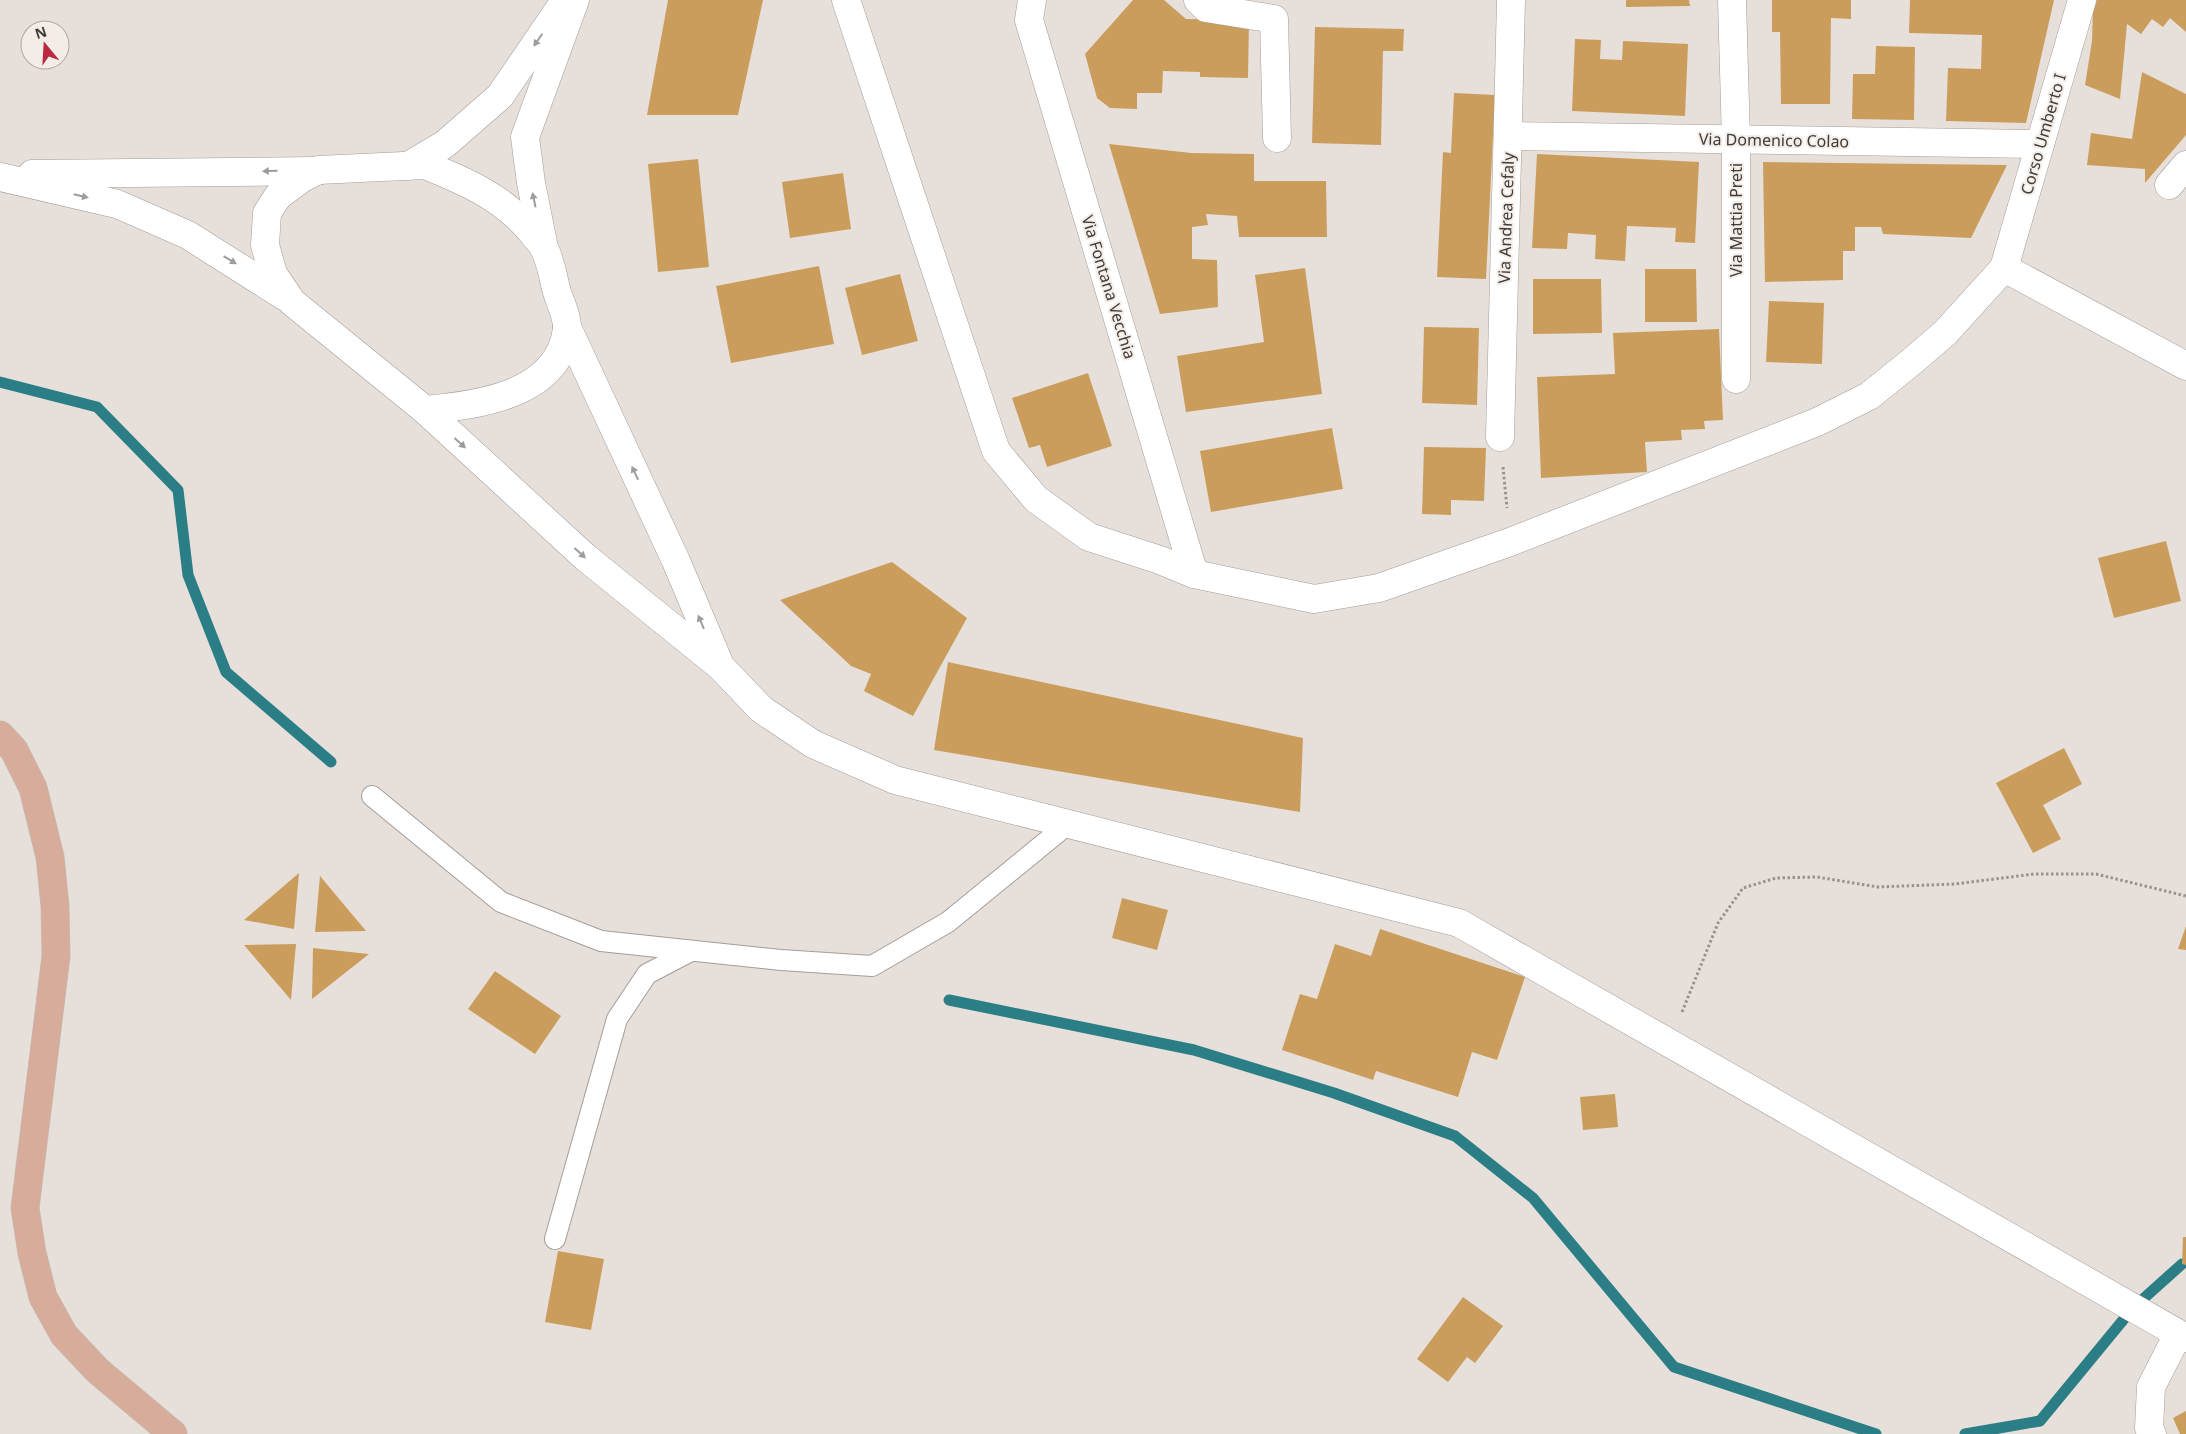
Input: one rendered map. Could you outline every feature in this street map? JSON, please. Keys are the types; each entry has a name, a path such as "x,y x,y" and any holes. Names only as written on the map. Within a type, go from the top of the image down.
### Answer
{"main road":[{"path":"0,735 14,750 33,788 50,857 55,906 56,956 25,1208 43,1297 64,1335 98,1371 173,1434"}],"street":[{"path":"408,166 445,144 500,96 566,0"},
{"path":"575,0 525,137 530,183 544,248 567,327 676,561 720,666"},
{"path":"846,0 996,451 1036,498 1089,537 1160,560 1194,574 1314,599 1379,588 1510,542 1818,422 1869,396 1945,333 2004,268 2186,366"},
{"name":"Via Fontana Vecchia","path":"1032,0 1029,20 1194,574"},
{"path":"1198,0 1206,8 1274,19 1277,138"},
{"name":"Via Andrea Cefaly","path":"1500,437 1511,0"},
{"name":"Via Mattia Preti","path":"1732,0 1736,140 1736,379"},
{"name":"Corso Umberto I","path":"2004,268 2082,0"},
{"name":"Via Domenico Colao","path":"1508,136 2040,144"},
{"path":"0,175 318,170 425,165 488,193 517,215 544,248"},
{"path":"292,302 273,274 265,245 267,213 278,196 301,179 318,170"},
{"path":"0,175 116,204 188,235 292,302 424,410 585,557 720,666 762,709 813,744 895,780 1459,923 2182,1336 2151,1387 2149,1428 2152,1434"},
{"path":"424,410 467,406 512,393 535,382 559,357 567,327"}],"lane":[{"path":"372,796 501,902 602,941 691,951 872,966 948,922 1068,824"},
{"path":"555,1239 616,1019 647,974 691,951"}],"path":[{"path":"1500,437 1510,542"},
{"path":"1667,1042 1702,966 1718,923 1743,888 1776,878 1817,877 1878,887 1954,884 2034,874 2096,874 2186,896"}],"building":[{"path":"668,0 763,0 738,115 647,115"},
{"path":"1133,0 1164,0 1186,19 1249,20 1248,78 1200,77 1200,72 1163,71 1162,93 1137,93 1137,109 1110,108 1097,98 1085,54"},
{"path":"1626,0 1689,0 1690,6 1626,7"},
{"path":"1772,0 1851,0 1851,19 1831,18 1830,104 1781,104 1780,32 1772,32"},
{"path":"1910,0 2054,0 2026,123 1946,121 1948,68 1981,69 1982,35 1909,33"},
{"path":"2097,0 2186,0 2186,32 2170,18 2163,27 2152,19 2141,34 2127,24 2120,99 2085,85 2092,41 2093,8"},
{"path":"1315,27 1404,29 1403,51 1383,51 1381,145 1312,143"},
{"path":"1575,39 1601,40 1600,59 1622,60 1623,41 1688,44 1685,116 1572,111"},
{"path":"1876,46 1915,47 1914,120 1852,119 1853,74 1875,74"},
{"path":"2142,72 2186,94 2186,135 2145,183 2145,169 2087,165 2091,133 2132,139"},
{"path":"1454,93 1495,95 1486,279 1437,277 1443,152 1451,153"},
{"path":"1109,144 1191,153 1254,154 1254,181 1326,181 1327,237 1239,237 1237,216 1206,214 1208,225 1192,227 1192,259 1217,260 1218,307 1160,314"},
{"path":"1537,154 1699,162 1695,243 1675,242 1676,228 1627,226 1625,261 1595,259 1596,235 1568,233 1567,249 1532,248"},
{"path":"698,159 709,267 658,272 648,164"},
{"path":"1763,162 2007,165 1971,238 1883,234 1881,227 1855,227 1855,251 1843,251 1843,280 1765,282"},
{"path":"843,173 851,229 790,238 782,182"},
{"path":"819,266 834,344 731,363 716,286"},
{"path":"1305,268 1322,394 1186,412 1177,356 1264,342 1255,275"},
{"path":"1645,269 1696,269 1697,322 1645,322"},
{"path":"900,274 918,341 862,355 845,288"},
{"path":"1533,279 1601,279 1602,333 1533,334"},
{"path":"1769,301 1824,303 1822,364 1766,362"},
{"path":"1424,327 1479,328 1477,405 1422,403"},
{"path":"1719,329 1723,420 1704,421 1705,429 1681,430 1682,440 1645,442 1647,472 1541,478 1537,377 1615,374 1613,333"},
{"path":"1088,373 1112,446 1047,467 1040,445 1029,448 1012,398"},
{"path":"1332,428 1343,489 1211,512 1200,451"},
{"path":"1424,447 1486,448 1484,501 1451,500 1451,515 1422,514"},
{"path":"2166,541 2181,601 2114,618 2098,558"},
{"path":"892,562 967,618 913,716 864,691 871,674 851,666 780,600"},
{"path":"948,662 1303,738 1300,812 934,750"},
{"path":"2064,748 2082,784 2043,805 2061,839 2033,853 1996,783"},
{"path":"299,873 294,929 244,920"},
{"path":"320,876 366,931 315,932"},
{"path":"1122,898 1168,910 1157,950 1112,938"},
{"path":"2186,926 2186,950 2178,949"},
{"path":"1380,929 1525,977 1497,1060 1472,1052 1458,1097 1376,1071 1373,1080 1282,1050 1300,994 1317,999 1335,944 1371,956"},
{"path":"296,944 291,1000 244,945"},
{"path":"313,948 369,954 312,999"},
{"path":"495,971 561,1016 535,1054 468,1009"},
{"path":"1615,1094 1618,1127 1583,1130 1580,1097"},
{"path":"2183,1237 2186,1237 2186,1265 2182,1264"},
{"path":"558,1251 604,1259 591,1330 545,1322"},
{"path":"1463,1297 1503,1326 1475,1363 1467,1357 1448,1382 1417,1359"},
{"path":"2186,1411 2186,1434 2180,1434 2173,1418"}],"waterway":[{"path":"0,382 97,407 178,490 188,575 226,672 331,762"},
{"path":"949,1000 1194,1050 1334,1093 1455,1136 1533,1198 1674,1367 1876,1434"},
{"path":"1965,1434 2040,1421 2133,1308 2182,1264"}]}
